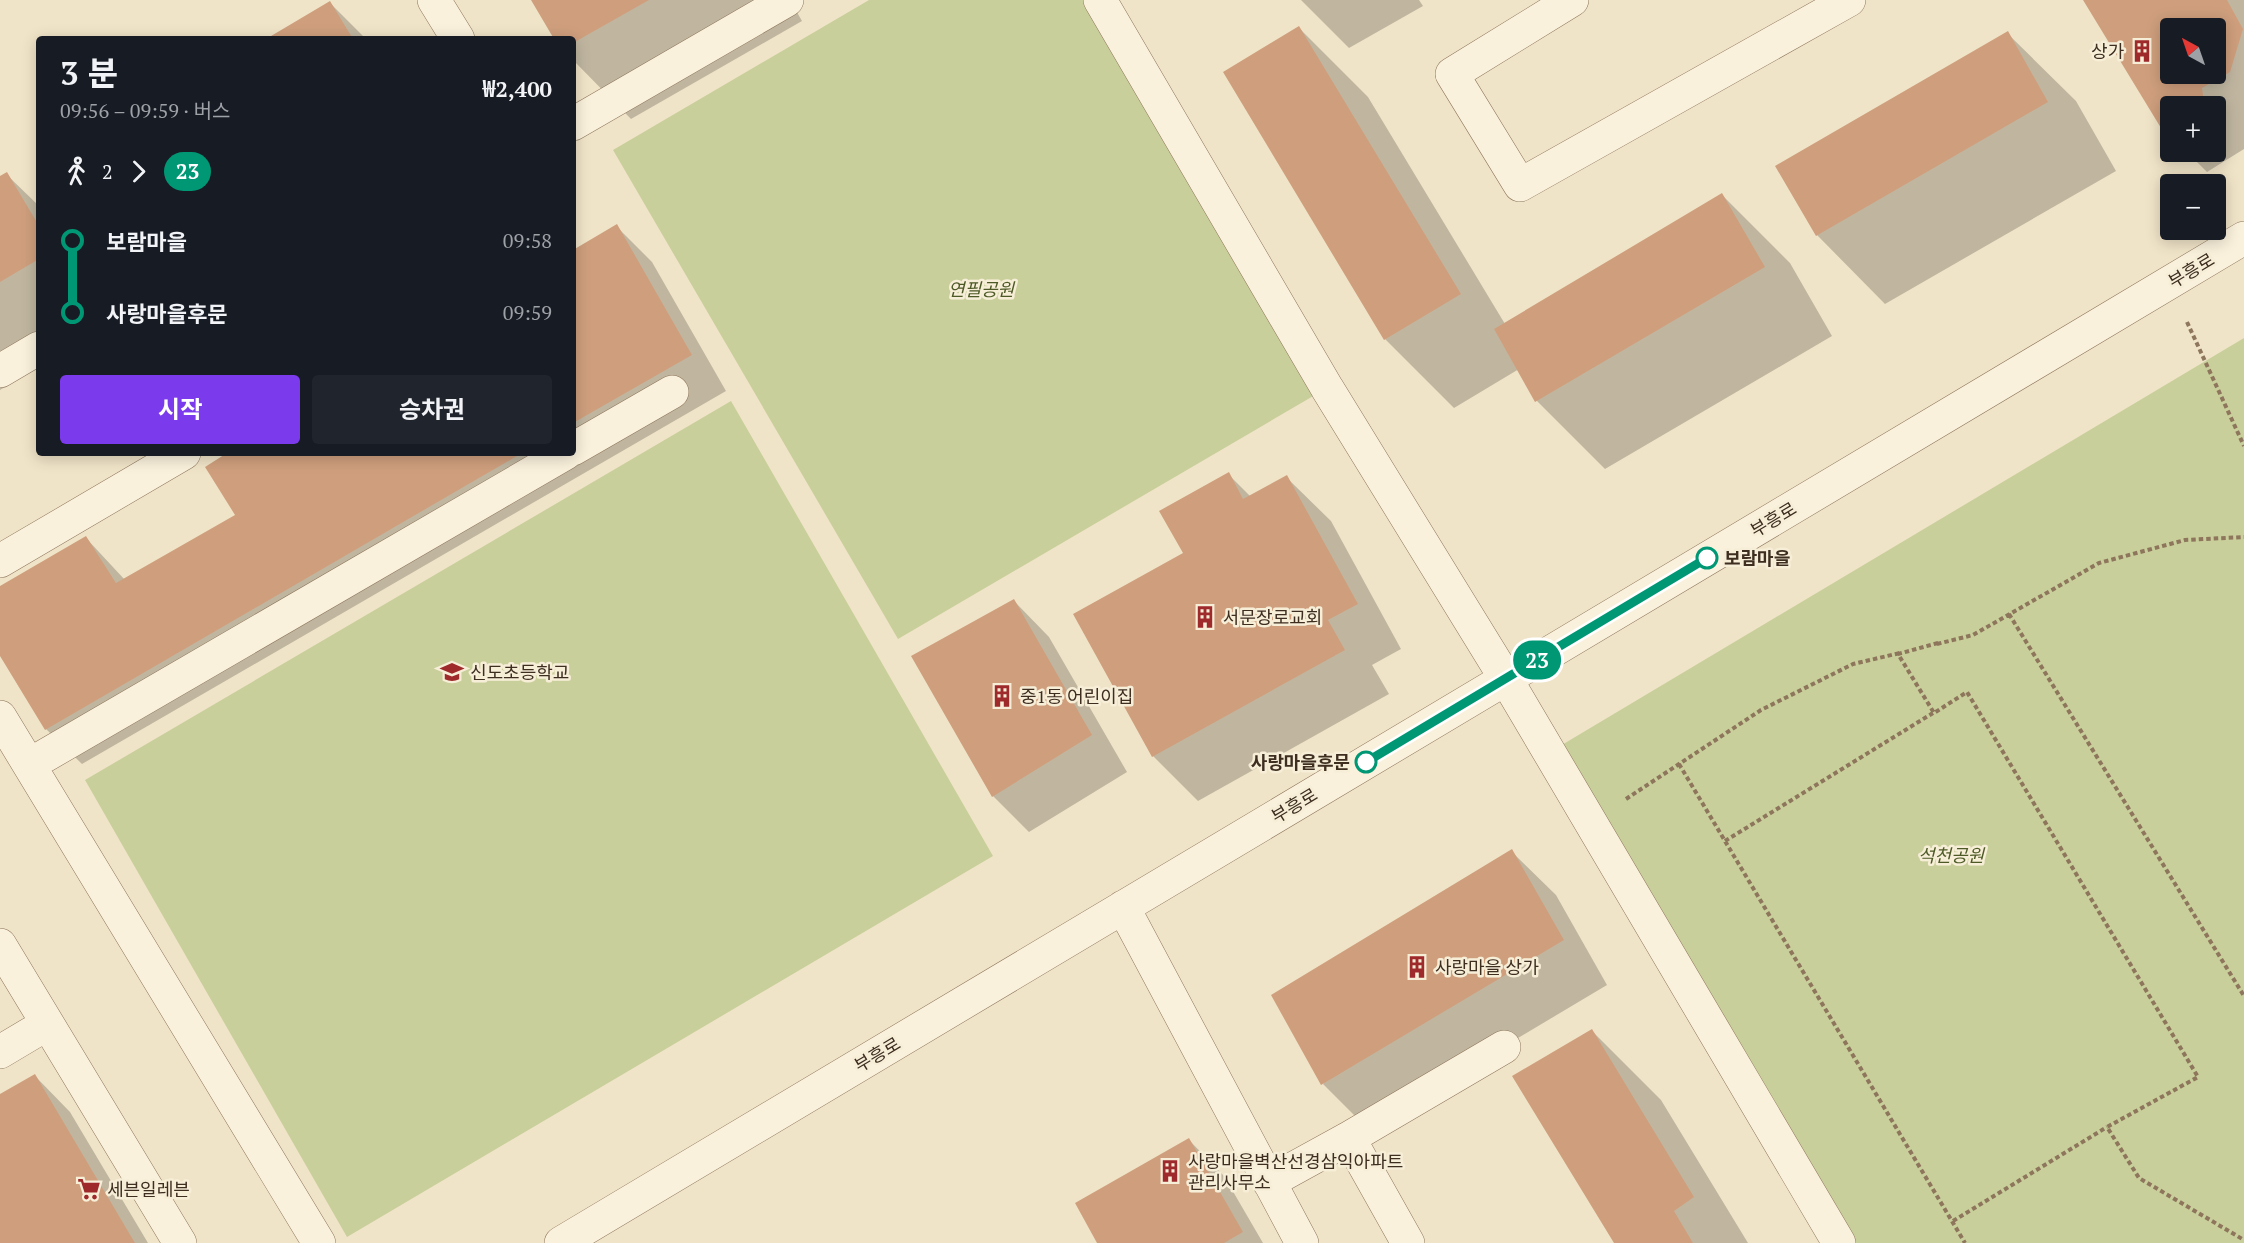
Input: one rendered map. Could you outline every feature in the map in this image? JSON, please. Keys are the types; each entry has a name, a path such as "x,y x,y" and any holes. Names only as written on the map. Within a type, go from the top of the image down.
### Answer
{"street":[{"path":"435,0 456,36"},
{"path":"576,121 787,0"},
{"path":"1100,0 1326,388 1506,679 1839,1243"},
{"path":"1572,0 1452,74 1520,185 1849,0"},
{"name":"부흥로","path":"561,1243 2244,238"},
{"path":"0,371 36,350"},
{"path":"576,447 672,392"},
{"path":"0,561 179,456"},
{"path":"28,765 561,456"},
{"path":"0,717 319,1243"},
{"path":"1123,907 1302,1243"},
{"path":"0,945 180,1243"},
{"path":"0,1052 46,1024"},
{"path":"1269,1182 1504,1047"},
{"path":"1349,1138 1408,1243"}],"path":[{"path":"2169,283 2244,446"},
{"path":"1590,823 1761,710 1853,664 1972,635 2099,563 2186,540 2244,537"},
{"path":"2009,614 2244,996"},
{"path":"1898,654 1934,713"},
{"path":"1725,841 1967,692 2198,1077 2108,1127 1953,1221"},
{"path":"1679,764 1965,1243"},
{"path":"2108,1127 2139,1178 2244,1240"}],"green space":[{"name":"연필공원","path":"869,0 1100,0 1327,388 898,639 613,150"},
{"name":"석천공원","path":"2244,338 2244,1243 1840,1243 1550,752"},
{"name":"신도초등학교","path":"731,401 993,856 347,1237 85,780"}],"building":[{"path":"531,0 649,0 576,41 576,36 552,36"},
{"name":"상가","path":"2083,0 2227,0 2243,29 2230,72 2226,74 2226,18 2160,18 2160,84 2209,84 2202,88 2203,96 2160,96 2160,126"},
{"path":"330,1 351,36 271,36"},
{"path":"1299,26 1461,294 1384,340 1223,72"},
{"path":"2008,31 2048,102 1816,236 1775,166"},
{"path":"7,172 36,221 36,261 0,282 0,176"},
{"path":"1722,193 1765,267 1535,402 1494,329"},
{"path":"617,224 692,355 576,421 576,248"},
{"path":"222,456 517,456 45,730 0,656 0,586 86,536 116,583 235,515 205,467"},
{"name":"서문장로교회","path":"1229,472 1243,499 1287,475 1358,604 1328,620 1345,650 1152,757 1073,614 1183,553 1159,511"},
{"name":"중1동 어린이집","path":"1014,599 1092,735 992,797 911,656"},
{"name":"사랑마을 상가","path":"1512,849 1564,940 1321,1085 1271,995"},
{"path":"1592,1029 1694,1197 1674,1211 1693,1243 1614,1243 1512,1076"},
{"path":"35,1074 135,1243 0,1243 0,1094"},
{"name":"사랑마을벽산선경삼익아파트 관리사무소","path":"1189,1138 1243,1232 1224,1243 1097,1243 1075,1203"}],"bus line":[{"name":"23","path":"1366,762 1707,558"}],"place":[{"name":"상가","path":"2142,51"},
{"name":"보람마을","path":"1707,558"},
{"name":"서문장로교회","path":"1205,617"},
{"name":"신도초등학교","path":"452,672"},
{"name":"중1동 어린이집","path":"1002,696"},
{"name":"사랑마을후문","path":"1366,762"},
{"name":"사랑마을 상가","path":"1417,967"},
{"name":"사랑마을벽산선경삼익아파트 관리사무소","path":"1170,1171"},
{"name":"세븐일레븐","path":"89,1189"}]}
